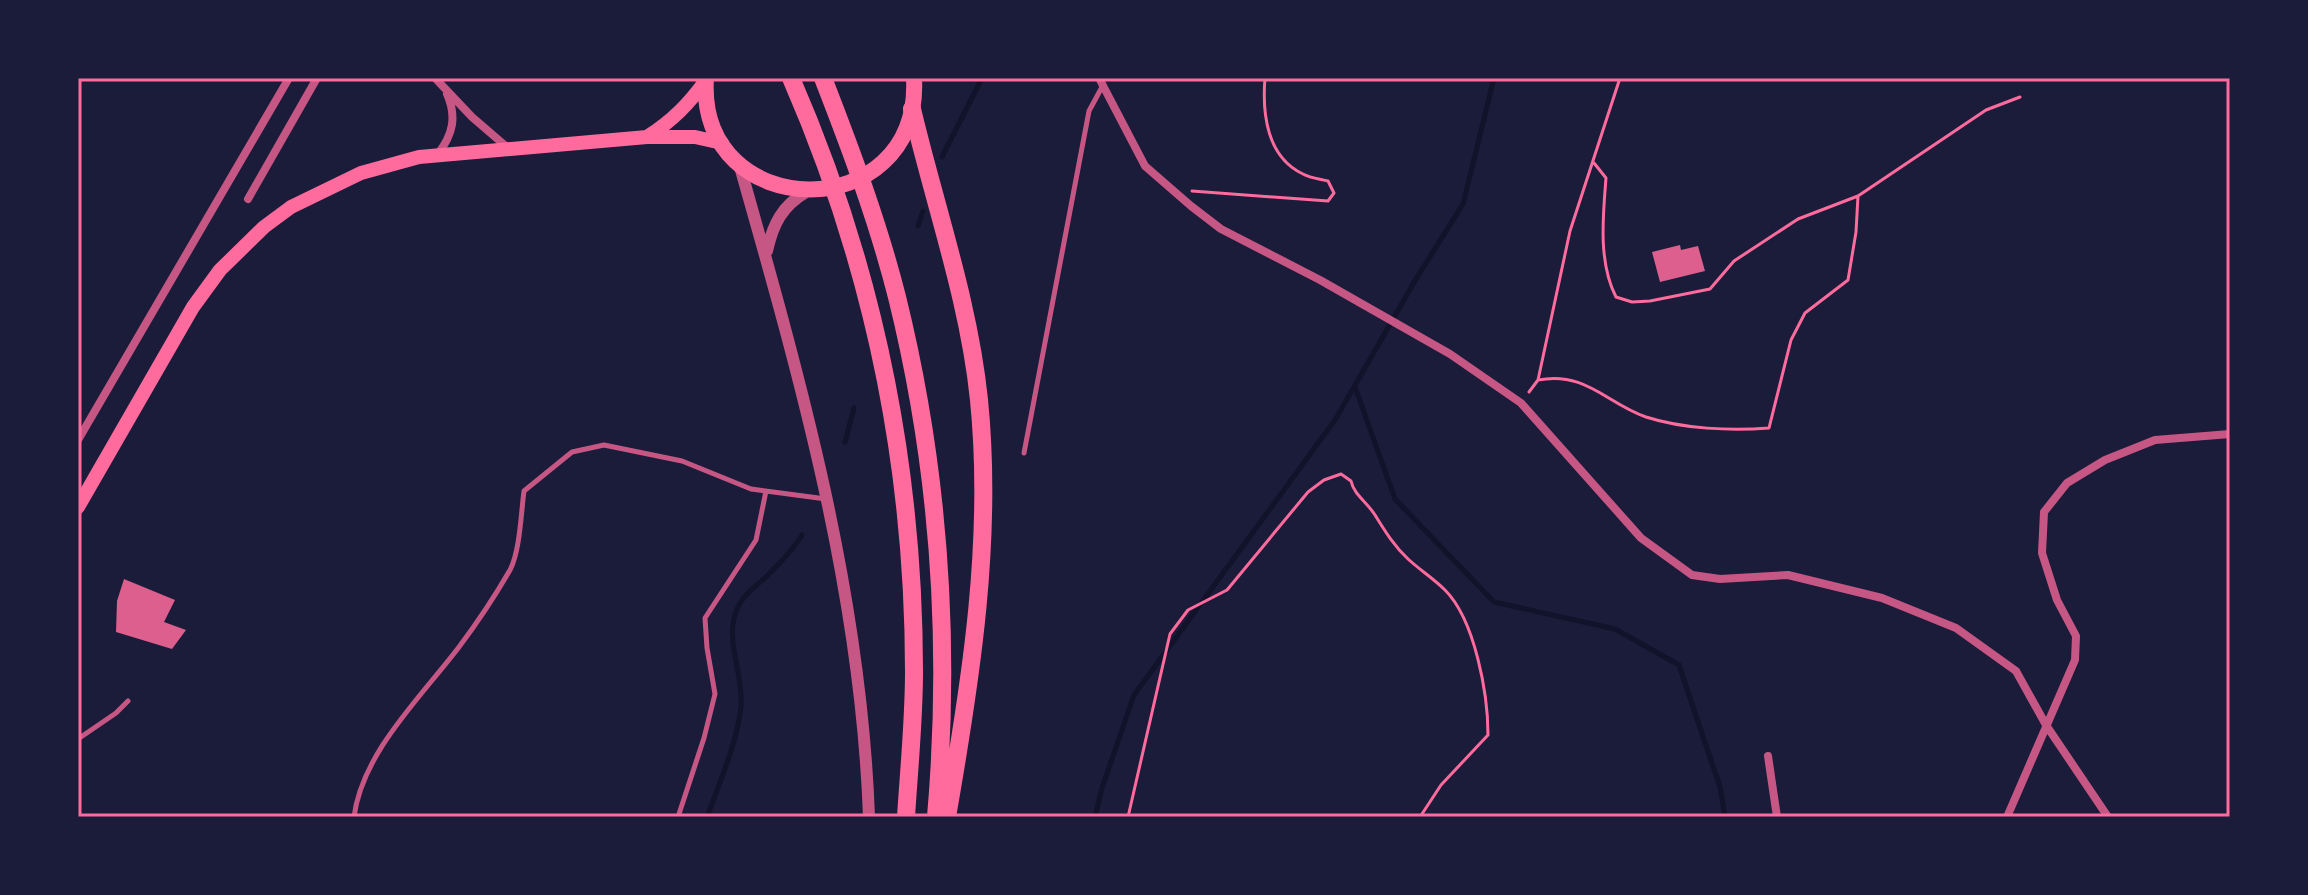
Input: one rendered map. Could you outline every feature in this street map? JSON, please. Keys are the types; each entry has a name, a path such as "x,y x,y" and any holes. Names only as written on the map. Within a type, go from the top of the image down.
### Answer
{"highway":[{"path":"791,78 821,150 847,227 895,422 906,503 912,583 914,675 906,817"},
{"path":"823,78 875,224 896,296 920,400 934,505 941,593 942,679 936,817"},
{"path":"912,109 966,322 979,399 982,448 980,581 962,731 947,817"}],"main road":[{"path":"706,79 708,107 722,143 739,163 763,180 806,192 838,188 880,165 900,139 912,109 914,78"},
{"path":"647,137 681,112 706,79"},
{"path":"78,507 193,307 220,270 291,207 344,179 388,164 438,154 647,137 695,137 722,143"}],"street":[{"path":"78,440 289,78"},
{"path":"248,199 317,78"},
{"path":"435,78 482,127 509,148"},
{"path":"1100,82 1145,166 1171,189 1221,229 1320,280 1450,354 1521,403 1641,538 1692,575 1720,579 1788,575 1882,598 1956,628 2016,671 2046,725 2108,817"},
{"path":"438,154 449,141 453,127 454,111 443,86"},
{"path":"739,163 766,254 827,499 856,653 867,754 869,817"},
{"path":"766,254 772,230 781,212 791,200 806,192"},
{"path":"2007,817 2075,660 2076,636 2057,600 2042,553 2044,512 2067,483 2105,460 2155,440 2230,434"},
{"path":"1768,756 1777,817"}],"lane":[{"path":"1024,453 1089,111 1100,82"},
{"path":"354,817 356,799 367,773 390,736 460,645 512,567 524,491 572,452 604,445 682,461 751,489 827,499"},
{"path":"678,817 715,694 705,618 756,540 766,491"},
{"path":"78,739 128,701"}],"path":[{"path":"1171,189 1328,201 1334,193 1328,181 1302,174 1271,143 1263,97 1265,78"},
{"path":"1521,403 1538,380 1570,231 1620,78"},
{"path":"1594,163 1606,178 1603,217 1607,279 1616,297 1632,302 1650,301 1710,289 1734,261 1798,219 1858,196 1986,110 2020,97"},
{"path":"1538,380 1559,376 1589,386 1646,416 1724,431 1769,428 1791,340 1805,313 1848,280 1858,196"},
{"path":"1128,817 1170,634 1188,610 1227,590 1308,492 1324,480 1341,474 1351,481 1353,489 1372,510 1389,538 1447,592 1464,622 1476,654 1488,711 1488,735 1441,785 1420,817"}],"building":[{"path":"1680,245 1681,250 1698,246 1705,271 1660,282 1652,252"},
{"path":"124,579 175,600 164,622 186,630 172,649 116,632 117,601"}],"waterway":[{"path":"942,157 982,78"},
{"path":"1095,817 1134,695 1335,420 1463,204 1494,78"},
{"path":"918,226 923,211"},
{"path":"1355,387 1395,499 1494,602 1615,629 1679,665 1720,787 1725,817"},
{"path":"845,442 854,408"},
{"path":"707,817 732,747 741,706 733,641 735,615 746,595 802,535"}]}
